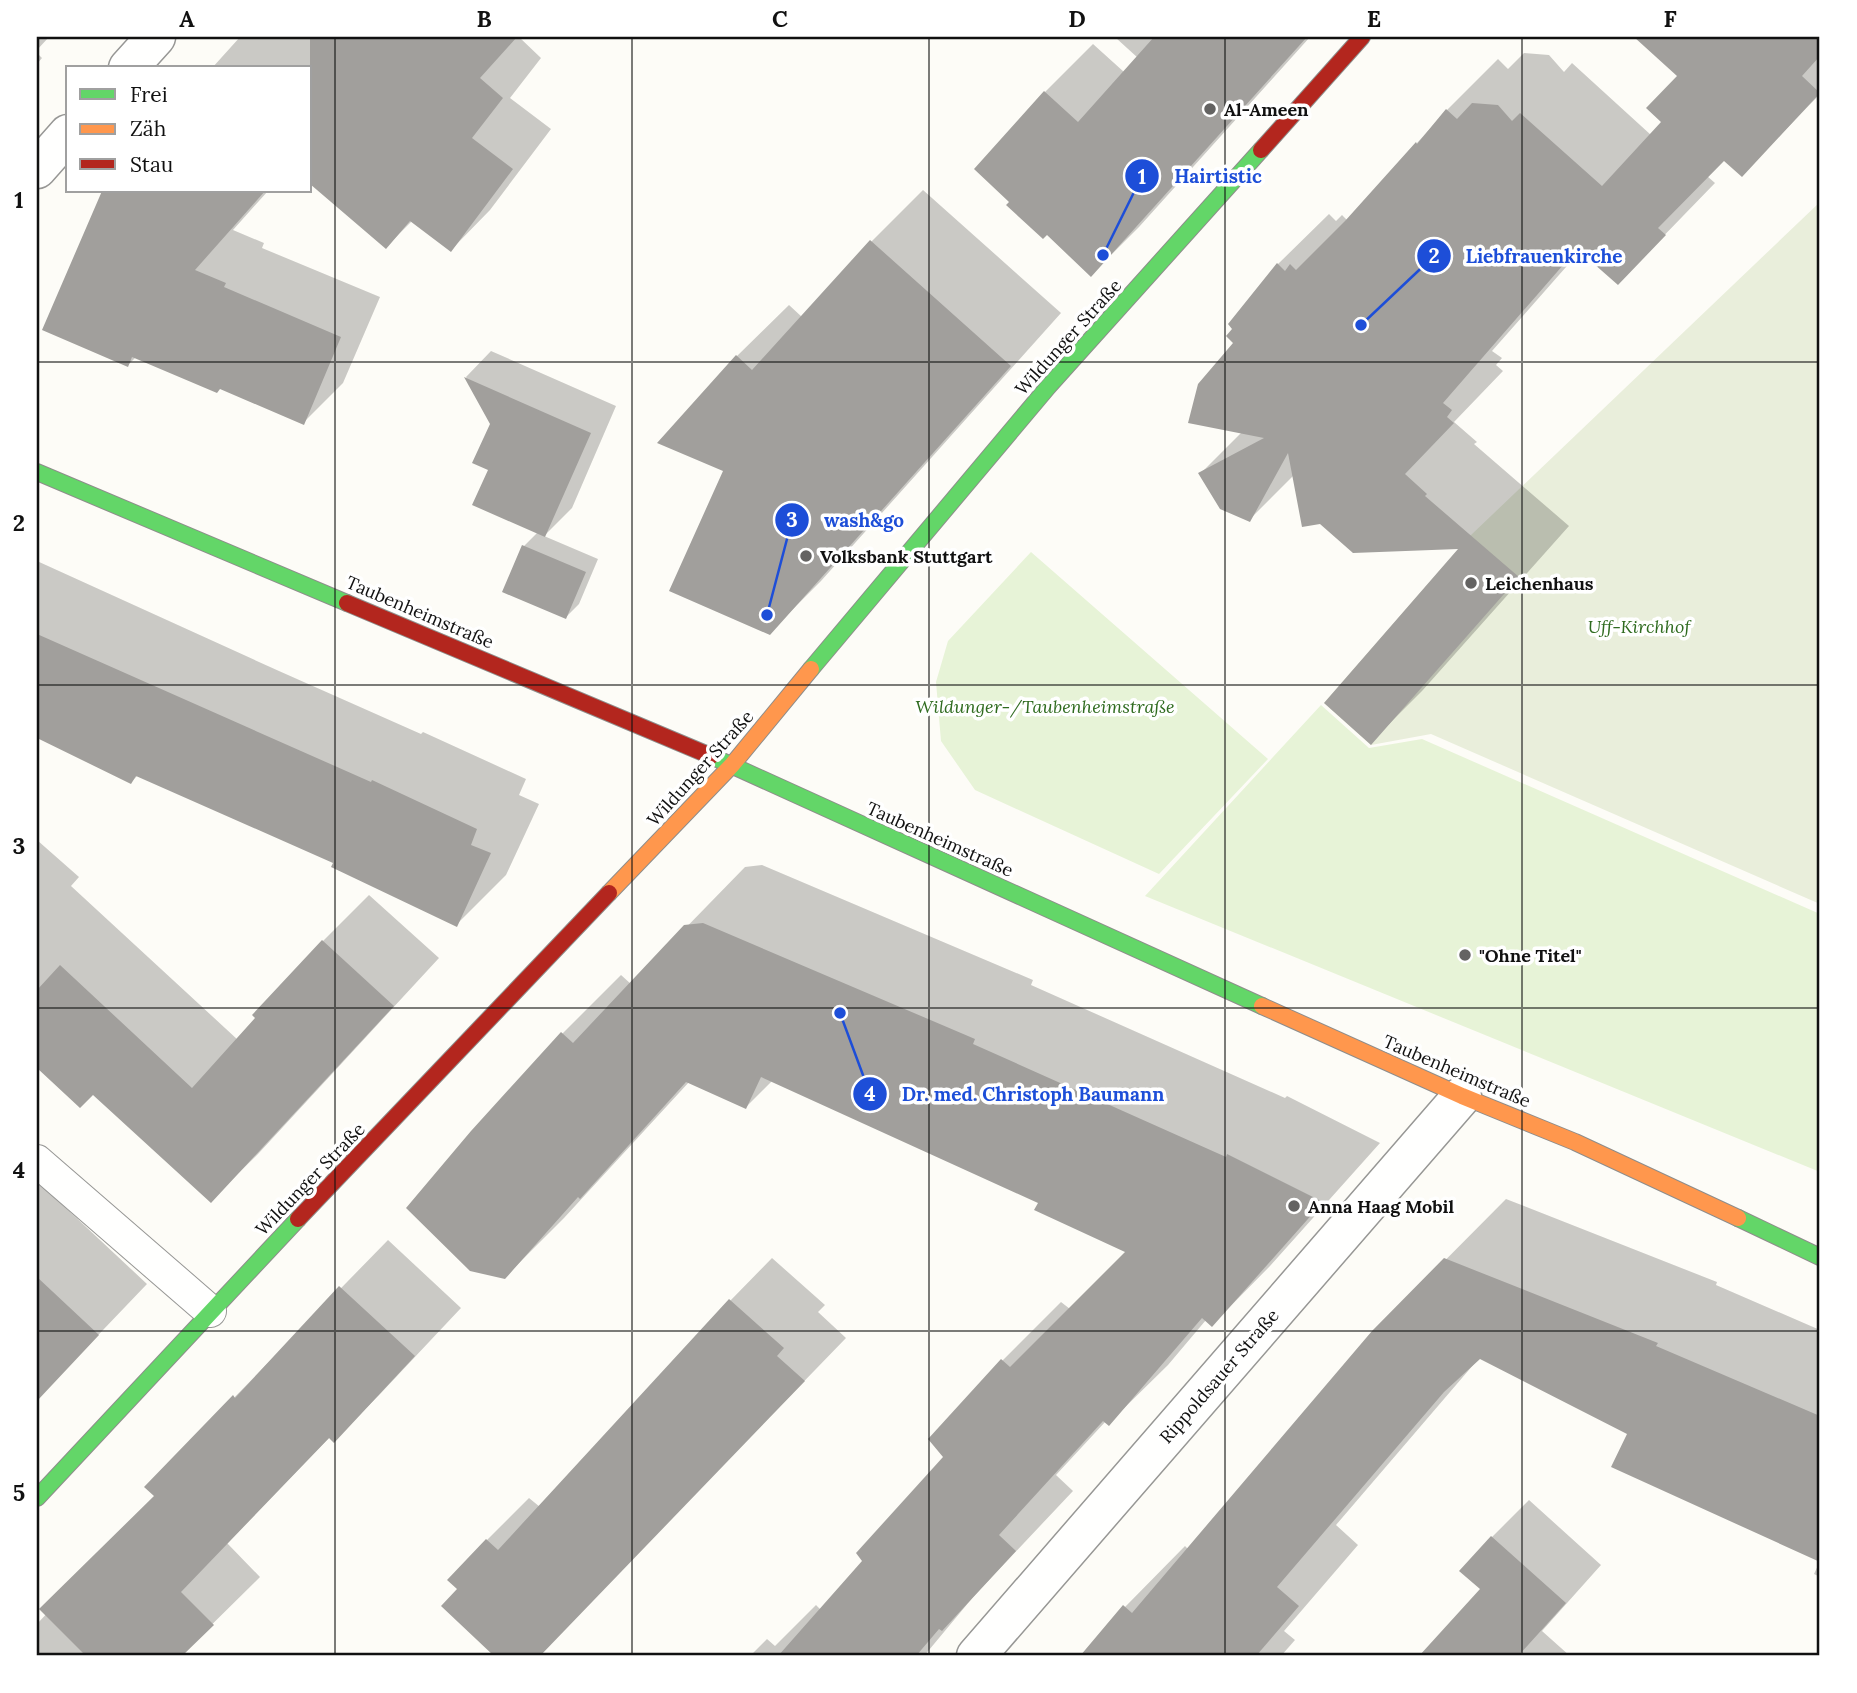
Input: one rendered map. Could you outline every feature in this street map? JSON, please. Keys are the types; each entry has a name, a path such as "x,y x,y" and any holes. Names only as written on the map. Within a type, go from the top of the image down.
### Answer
{"street":[{"path":"130,66 156,37"},
{"name":"Wildunger Straße","path":"37,1498 210,1311 732,765 984,461 1362,37"},
{"path":"37,169 66,136"},
{"name":"Taubenheimstraße","path":"37,472 732,765 1462,1096 1575,1142 1820,1257"},
{"name":"Rippoldsauer Straße","path":"976,1656 1462,1096"}],"lane":[{"path":"37,1161 210,1311"}],"green space":[{"name":"Uff-Kirchhof","path":"1820,202 1820,904 1431,734 1371,745 1324,703 1471,535"},
{"name":"Wildunger-/Taubenheimstraße","path":"1031,552 1268,759 1159,874 975,790 941,741 936,682 948,641"},
{"path":"1321,705 1369,748 1422,739 1820,914 1820,1172 1145,896"}],"building":[{"path":"310,37 517,37 480,78 503,98 472,138 513,169 451,252 410,221 386,249 312,186"},
{"path":"1154,37 1307,37 1091,277 1047,235 1043,239 1006,205 1009,202 974,169 1044,91 1078,122"},
{"path":"1634,37 1820,37 1820,56 1802,76 1820,93 1742,177 1724,161 1658,228 1666,235 1618,285 1577,249 1443,403 1452,410 1447,417 1454,423 1405,474 1427,494 1425,496 1519,577 1371,745 1324,703 1458,549 1353,553 1320,524 1302,527 1288,453 1250,522 1220,509 1198,473 1264,438 1188,423 1198,384 1233,343 1226,336 1232,329 1228,324 1277,263 1285,271 1290,264 1296,270 1345,221 1416,142 1417,144 1446,109 1457,119 1472,103 1498,105 1512,121 1520,113 1602,186 1661,122 1646,108 1677,76"},
{"path":"102,192 264,192 195,270 226,283 224,287 341,337 304,425 220,389 217,393 132,357 128,367 42,330"},
{"path":"870,240 1011,366 770,635 669,591 723,471 657,443 736,355 752,370"},
{"path":"464,377 591,433 545,537 472,505 488,470 472,463 490,424"},
{"path":"522,545 586,572 566,619 502,592"},
{"path":"37,634 371,782 372,780 477,829 471,845 491,853 457,927 331,867 333,863 136,776 131,784 37,738"},
{"path":"703,923 975,1039 973,1044 1226,1157 1227,1154 1323,1202 1212,1327 1202,1318 1109,1426 1103,1421 999,1535 1016,1551 916,1656 778,1656 862,1561 856,1553 943,1457 928,1439 1001,1359 1010,1367 1125,1252 1034,1210 1038,1203 761,1077 746,1109 686,1082 505,1279 470,1271 406,1208 471,1131 561,1032 573,1043 684,925"},
{"path":"322,940 394,1006 211,1203 93,1095 80,1108 37,1068 37,990 60,965 192,1088 255,1018 252,1015"},
{"path":"1444,1258 1658,1343 1656,1346 1820,1416 1820,1562 1611,1467 1627,1434 1480,1359 1444,1392 1277,1587 1299,1606 1256,1656 1080,1656 1123,1605 1132,1613 1372,1331"},
{"path":"37,1277 99,1335 37,1401"},
{"path":"339,1286 415,1356 334,1443 329,1438 181,1592 214,1625 182,1656 86,1656 39,1609 154,1496 144,1487 233,1395 235,1398"},
{"path":"729,1299 784,1348 777,1356 805,1381 540,1656 494,1656 441,1606 457,1589 447,1580 486,1539 498,1550"},
{"path":"1491,1536 1566,1603 1518,1656 1419,1656 1480,1589 1459,1571"}],"traffic: fast":[{"path":"811,669 1048,387 1261,150"},
{"path":"37,472 347,603"},
{"path":"711,756 1262,1006"},
{"path":"1738,1218 1820,1257"},
{"path":"37,1498 298,1219"}],"traffic: slow":[{"path":"609,893 732,765 811,669"},
{"path":"1262,1006 1462,1096 1575,1142 1738,1218"}],"traffic: jam":[{"path":"1261,150 1362,37"},
{"path":"347,603 711,756"},
{"path":"298,1219 609,893"}],"place":[{"name":"Al-Ameen","path":"1210,109"},
{"name":"Hairtistic","path":"1103,255"},
{"name":"Liebfrauenkirche","path":"1361,325"},
{"name":"Volksbank Stuttgart","path":"806,556"},
{"name":"Leichenhaus","path":"1471,583"},
{"name":"wash&go","path":"767,615"},
{"name":"\"Ohne Titel\"","path":"1465,955"},
{"name":"Dr. med. Christoph Baumann","path":"840,1013"},
{"name":"Anna Haag Mobil","path":"1294,1206"}]}
